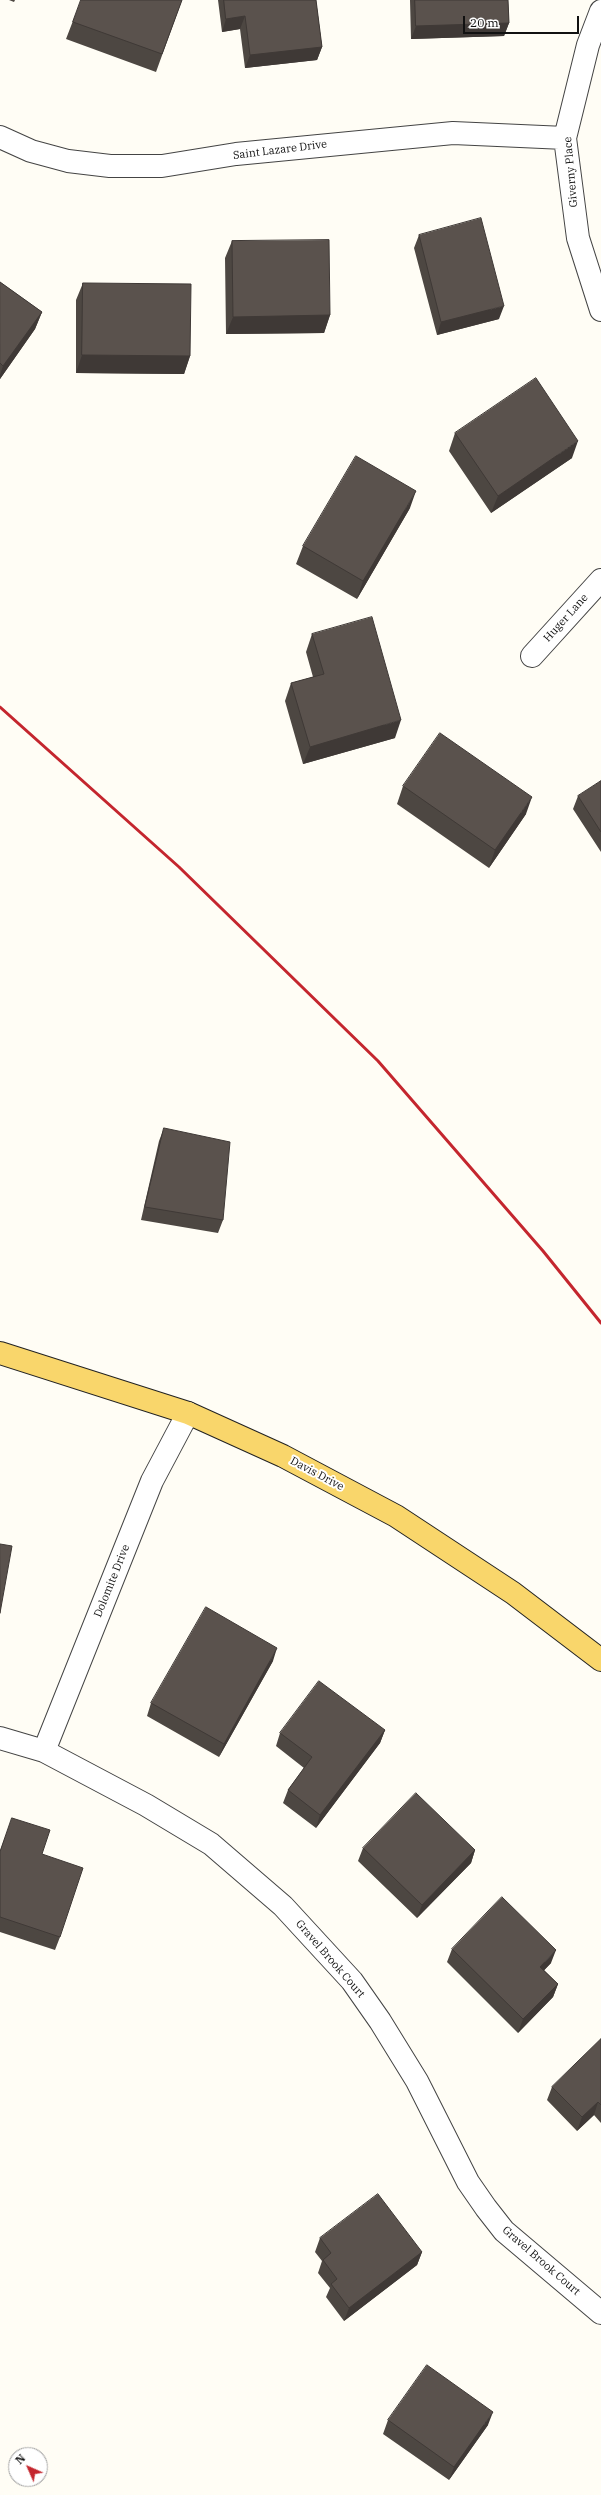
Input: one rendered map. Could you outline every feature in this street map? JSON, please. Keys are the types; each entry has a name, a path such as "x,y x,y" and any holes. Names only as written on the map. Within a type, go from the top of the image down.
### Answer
{"main road":[{"name":"Davis Drive","path":"0,1353 188,1413 283,1456 396,1516 513,1593 601,1660"}],"street":[{"name":"Giverny Place","path":"601,11 588,45 565,138 578,238 601,310"},
{"name":"Saint Lazare Drive","path":"0,137 31,152 68,161 110,166 162,166 236,154 453,133 565,138"},
{"name":"Huger Lane","path":"532,656 601,580"},
{"name":"Dolomite Drive","path":"44,1752 150,1488 188,1413"},
{"name":"Gravel Brook Court","path":"0,1738 44,1752 139,1801 211,1844 283,1906 352,1981 380,2020 417,2081 468,2182 486,2208 504,2231 601,2313"}],"building":[{"path":"81,0 182,0 162,54 73,22"},
{"path":"224,0 316,0 322,47 250,55 245,16 226,19"},
{"path":"415,0 508,0 509,23 416,26"},
{"path":"481,218 504,306 441,322 419,235"},
{"path":"329,240 330,315 233,317 232,241"},
{"path":"0,282 42,312 3,366 0,363"},
{"path":"83,283 191,284 190,356 82,355"},
{"path":"536,378 578,441 498,496 455,433"},
{"path":"356,456 416,491 363,581 303,546"},
{"path":"372,617 401,720 310,747 291,683 324,674 312,634"},
{"path":"440,733 532,797 495,850 403,786"},
{"path":"601,781 601,832 578,796"},
{"path":"164,1128 230,1142 223,1220 145,1207"},
{"path":"0,1544 12,1546 0,1613"},
{"path":"206,1607 277,1648 224,1744 151,1703"},
{"path":"319,1681 385,1730 320,1815 288,1790 312,1757 280,1733"},
{"path":"416,1793 475,1850 422,1905 363,1848"},
{"path":"12,1818 50,1830 42,1854 83,1868 60,1937 0,1917 0,1852"},
{"path":"502,1897 556,1950 540,1967 558,1984 523,2019 452,1949"},
{"path":"601,2039 601,2105 598,2102 582,2117 552,2087"},
{"path":"378,2194 422,2252 349,2308 331,2284 337,2279 323,2260 331,2253 320,2238"},
{"path":"427,2365 493,2412 454,2467 388,2420"}],"railway":[{"path":"0,707 179,867 378,1061 543,1251 601,1323"}]}
